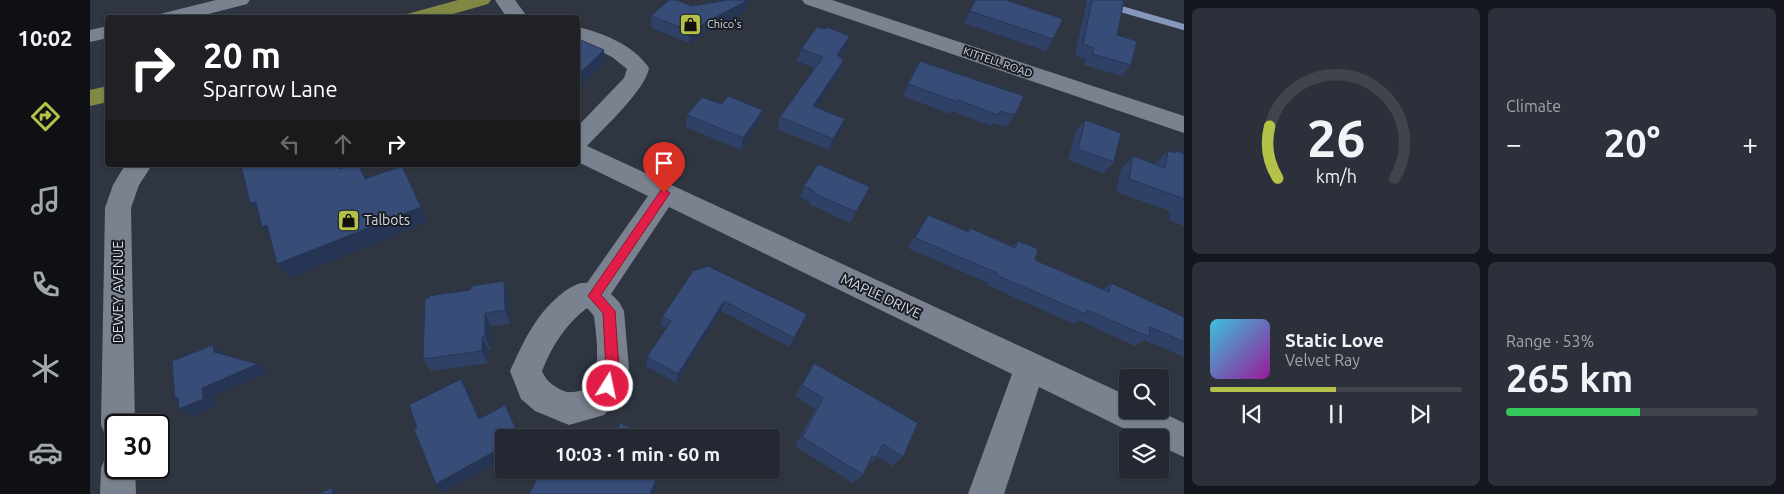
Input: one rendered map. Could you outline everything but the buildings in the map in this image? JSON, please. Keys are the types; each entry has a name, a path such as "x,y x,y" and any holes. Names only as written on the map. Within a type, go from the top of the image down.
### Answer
{"highway":[{"path":"425,15 481,0"},
{"path":"90,85 105,84"},
{"path":"90,98 105,95"}],"street":[{"path":"179,15 240,0"},
{"path":"505,0 516,15"},
{"name":"KITTELL ROAD","path":"812,0 1184,125"},
{"path":"90,36 105,33"},
{"path":"580,34 602,43 630,60 638,68 637,75 632,83 580,136"},
{"name":"MAPLE DRIVE","path":"580,136 664,193 1184,440"},
{"name":"DEWEY AVENUE","path":"118,414 118,208 123,187 138,167"},
{"path":"594,296 664,193"},
{"path":"986,494 1030,367"},
{"path":"118,479 118,494"}],"waterway":[{"path":"1114,7 1184,27"}],"place":[{"name":"Chico's","path":"691,24"},
{"name":"Talbots","path":"348,220"}],"route":[{"path":"608,386 613,369 609,311 594,296 664,193"}]}
